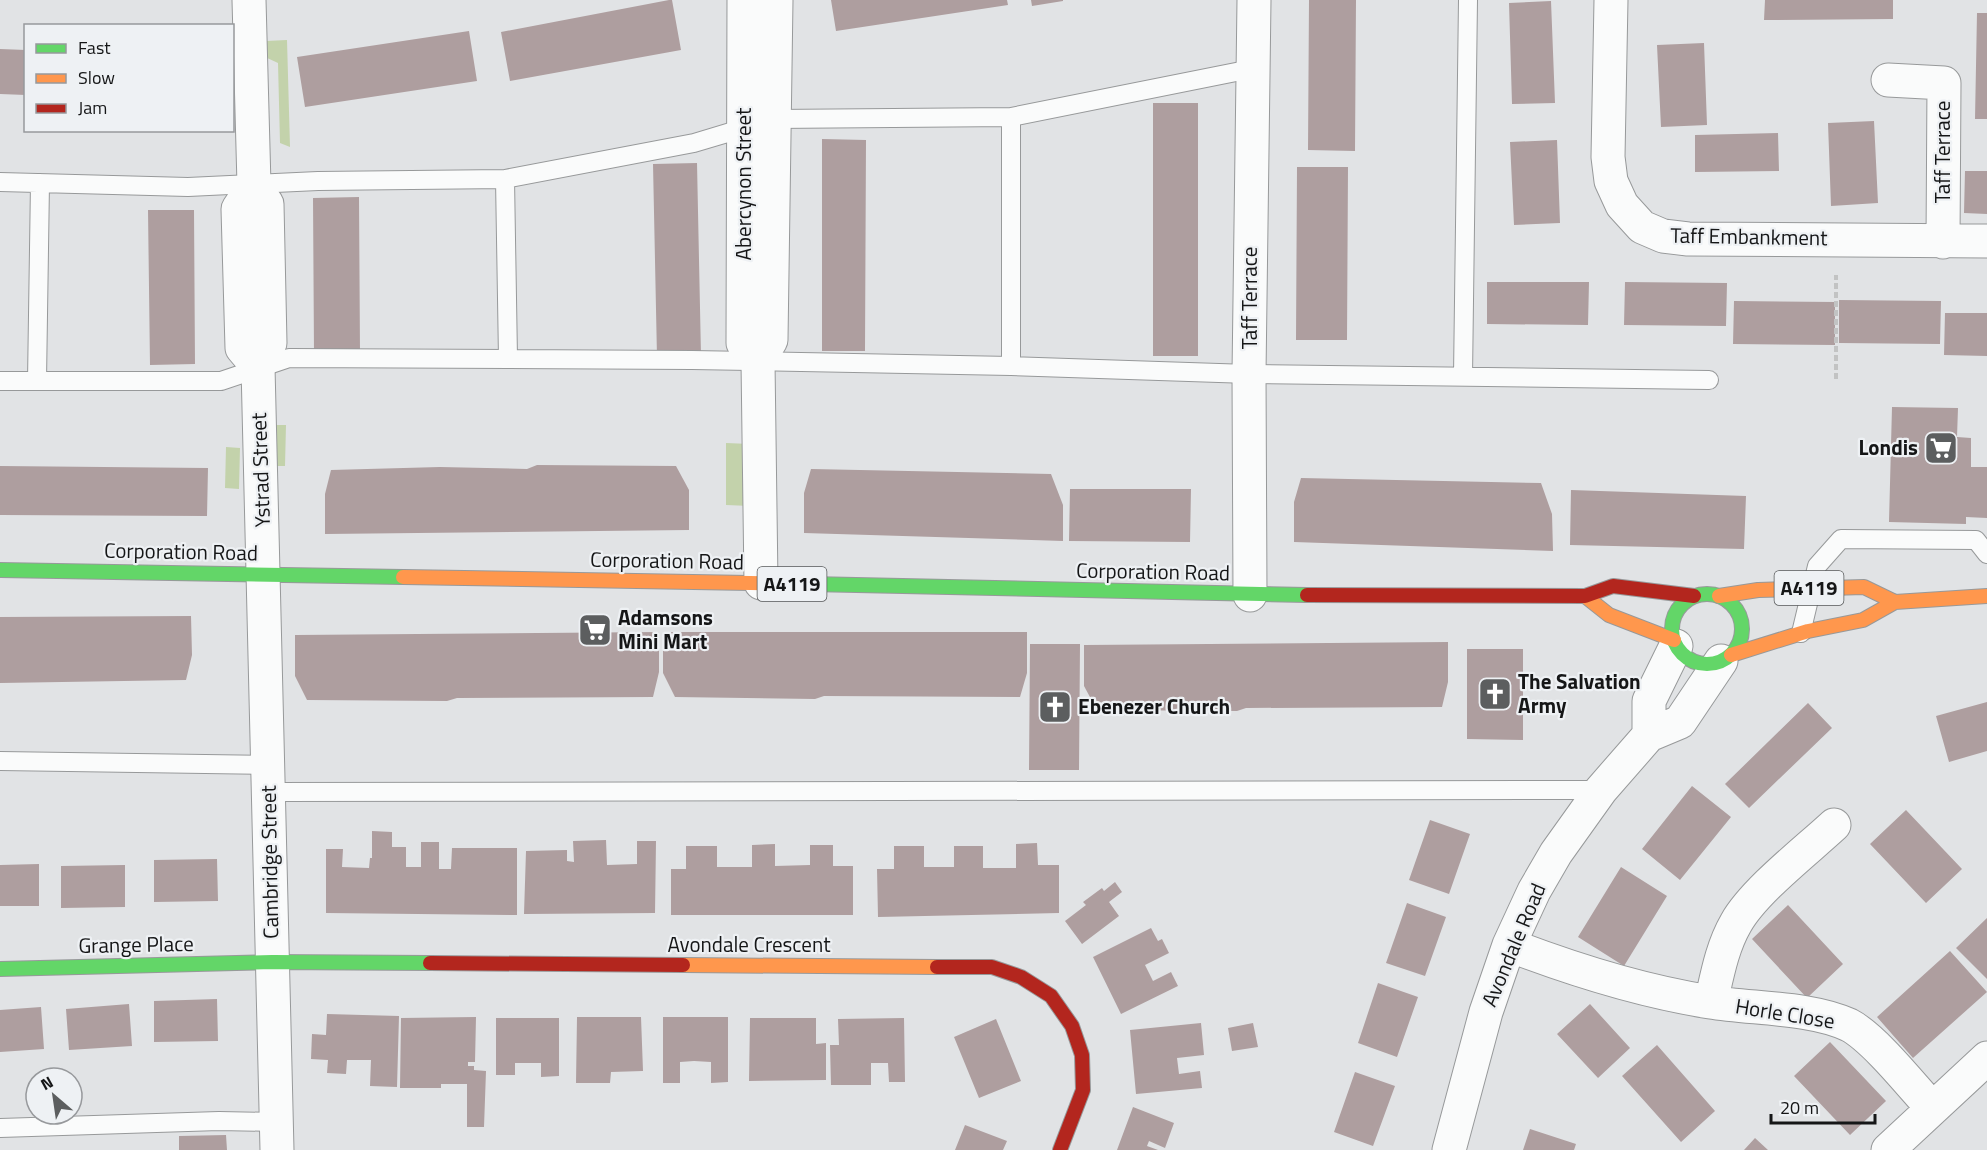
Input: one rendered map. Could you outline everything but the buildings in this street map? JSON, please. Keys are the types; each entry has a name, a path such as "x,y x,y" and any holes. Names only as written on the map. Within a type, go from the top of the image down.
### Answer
{"main road":[{"name":"Corporation Road","path":"0,570 761,583 1250,595 1585,596 1613,586 1694,596"},
{"name":"A4119","path":"1719,596 1758,590 1864,587 1895,602"},
{"path":"1707,594 1719,596 1730,602 1742,622 1742,634 1738,645 1726,658 1710,664 1698,663 1688,658 1675,643 1671,629 1677,609 1694,596 1707,594"},
{"path":"1585,596 1609,615 1675,643"},
{"name":"A4119","path":"1726,658 1801,633 1863,620 1895,602 1987,596"},
{"name":"Grange Place","path":"0,969 272,962"},
{"name":"Avondale Crescent","path":"272,962 992,968 1021,977 1051,996 1072,1026 1082,1055 1083,1090 1060,1150"}],"street":[{"path":"249,0 254,185 238,209 242,348 259,378"},
{"name":"Abercynon Street","path":"744,0 759,124"},
{"name":"Abercynon Street","path":"761,583 758,362 743,343 759,124 776,0"},
{"name":"Taff Terrace","path":"1250,595 1251,69 1254,0"},
{"name":"Taff Embankment","path":"1611,0 1608,157 1611,181 1622,205 1642,227 1663,236 1688,239 1987,241"},
{"name":"Taff Terrace","path":"1888,80 1944,82 1943,242"},
{"name":"Ystrad Street","path":"259,378 264,574"},
{"name":"Cambridge Street","path":"264,574 276,1136"},
{"path":"1649,735 1649,701 1675,643"},
{"name":"Avondale Road","path":"1449,1150 1485,1012 1509,945 1534,891 1557,853 1601,790 1649,735 1680,722 1726,658"},
{"name":"Horle Close","path":"1711,1002 1722,959 1736,922 1775,879 1834,825"},
{"name":"Horle Close","path":"1509,945 1575,969 1662,993 1711,1002 1825,1016 1851,1026 1872,1042 1932,1108"},
{"path":"1888,1150 1987,1058"}],"lane":[{"path":"1463,376 1468,0"},
{"path":"0,182 188,187 318,181 505,179 694,143 759,124 1011,117 1251,69"},
{"path":"1011,117 1011,366"},
{"path":"505,179 508,358"},
{"path":"37,381 40,183"},
{"path":"0,381 221,381 259,378 289,358 508,358 1011,366 1250,374 1709,380"},
{"path":"1801,633 1817,566 1841,539 1976,540 1987,554"},
{"path":"0,760 268,778 1601,790"},
{"path":"0,1128 219,1121 276,1136"}],"path":[{"path":"1836,239 1836,379"}],"green space":[{"path":"287,40 290,147 280,143 278,63 265,57 266,41"},
{"path":"272,425 286,425 285,466 271,466"},
{"path":"726,443 750,444 750,506 726,505"},
{"path":"226,447 240,448 239,489 225,488"}],"traffic: fast":[{"path":"0,570 403,577"},
{"path":"810,584 1307,595"},
{"path":"1707,594 1720,597 1732,604 1739,616 1742,629 1739,642 1732,654 1720,661 1707,664 1694,661 1682,654 1675,642 1672,629 1675,616 1682,604 1694,597 1707,594"},
{"path":"0,969 272,962 430,963"}],"traffic: slow":[{"path":"403,577 810,584"},
{"path":"1719,596 1758,590 1864,587 1895,602"},
{"path":"1585,596 1609,615 1674,640"},
{"path":"1731,655 1808,631 1863,620 1895,602 1987,596"},
{"path":"683,965 937,967"}],"traffic: jam":[{"path":"1307,595 1585,596 1613,586 1694,596"},
{"path":"430,963 683,965"},
{"path":"937,967 992,967 1021,977 1051,996 1072,1026 1082,1055 1083,1090 1060,1150"}],"place":[{"name":"Londis","path":"1941,448"},
{"name":"Adamsons Mini Mart","path":"595,630"},
{"name":"The Salvation Army","path":"1495,694"},
{"name":"Ebenezer Church","path":"1055,707"}]}
